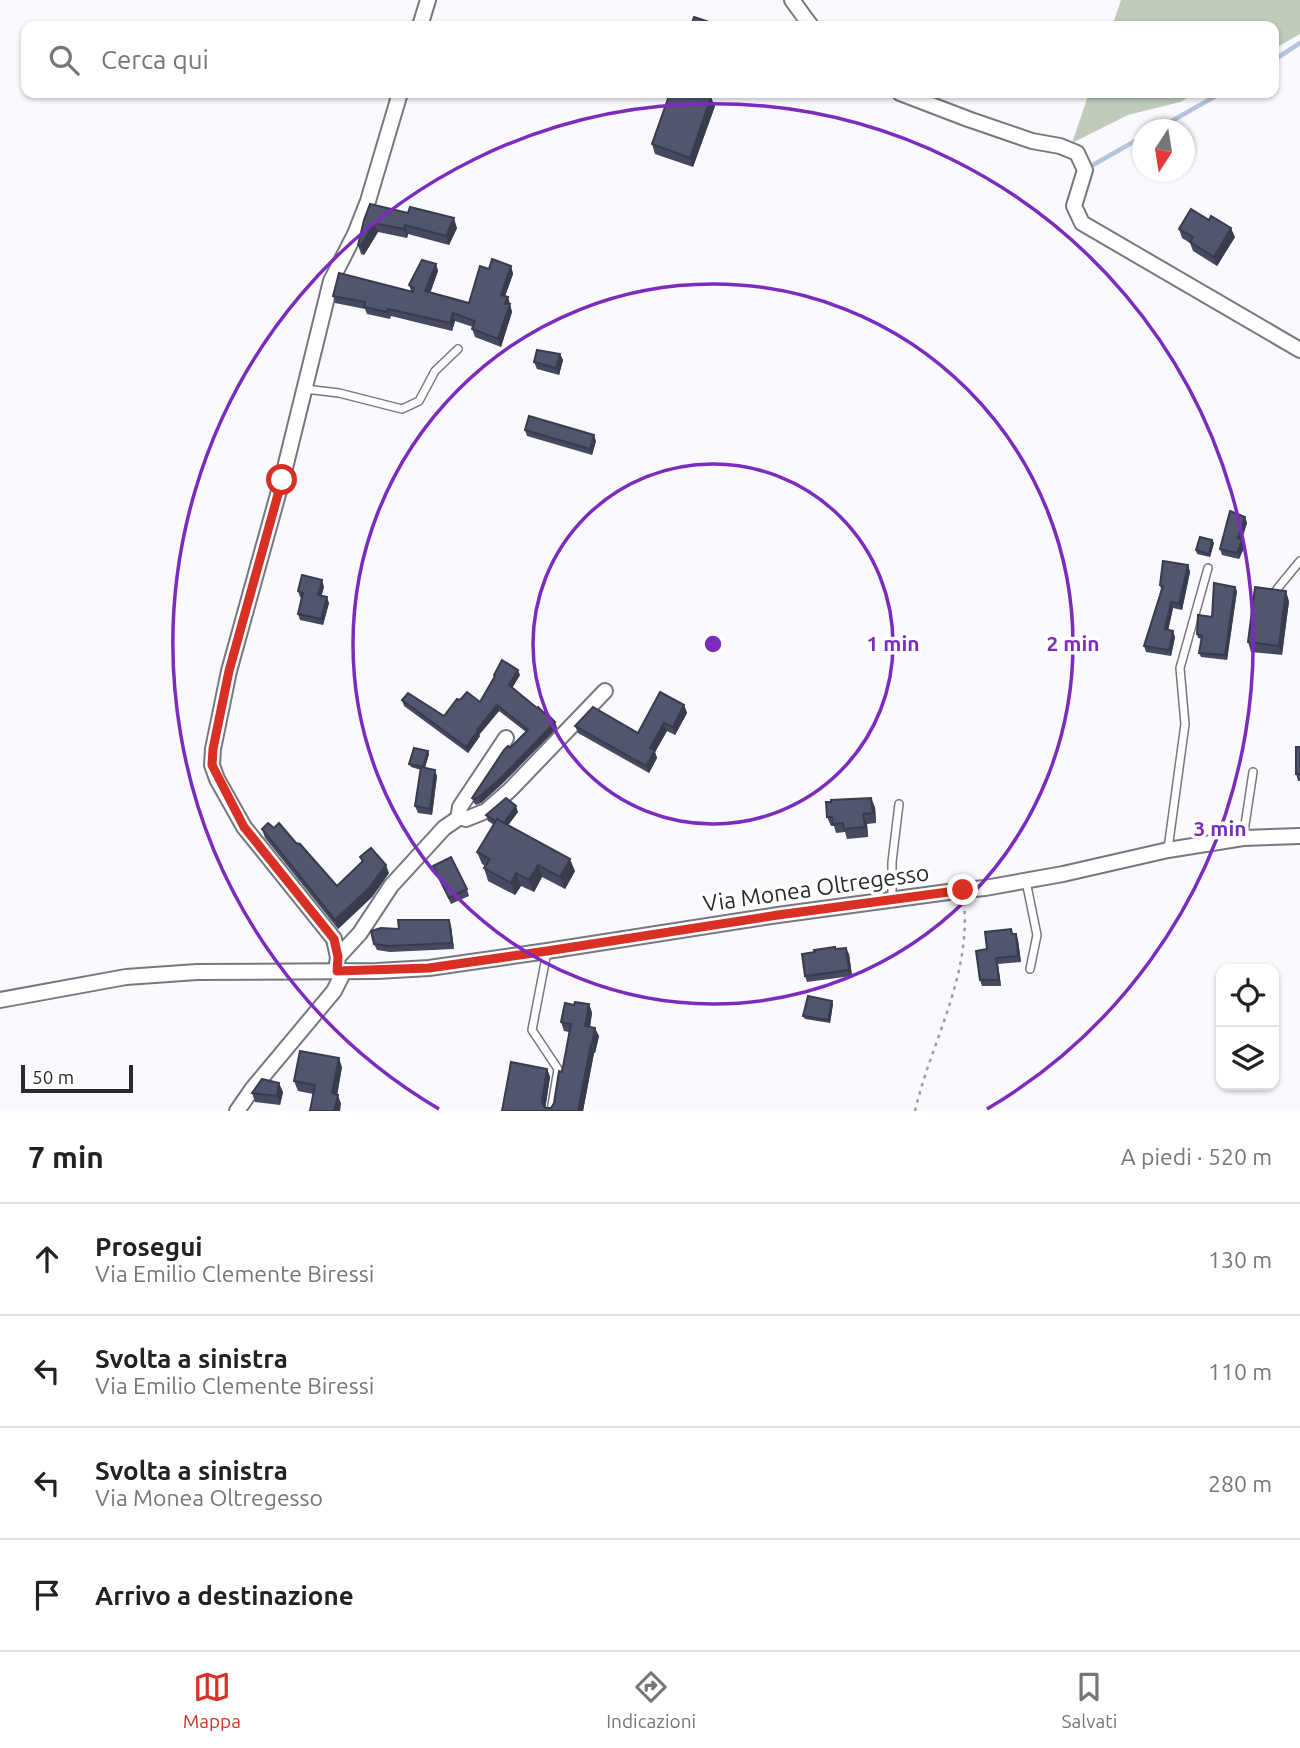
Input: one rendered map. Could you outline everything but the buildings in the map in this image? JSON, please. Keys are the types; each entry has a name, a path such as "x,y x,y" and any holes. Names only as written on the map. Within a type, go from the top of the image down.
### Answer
{"street":[{"path":"422,21 428,0"},
{"path":"792,0 807,21"},
{"path":"340,966 334,939 244,827 212,765 213,749 229,671 282,480 331,281 368,201 399,98"},
{"path":"913,98 1032,141 1060,146 1077,153 1086,170 1074,206 1082,223 1300,350"},
{"path":"460,817 466,819 486,811 510,790 605,691"},
{"path":"460,817 460,807 506,738"},
{"path":"237,1111 334,991 340,966 350,943 360,933 391,886 444,828 460,817"},
{"name":"Via Monea Oltregesso","path":"0,1000 127,977 340,966 429,968 778,915 985,888 1063,874 1168,850 1243,838 1300,836"},
{"path":"334,939 350,943"}],"lane":[{"path":"305,389 339,393 402,410 419,401 435,371 458,349"},
{"path":"1277,589 1300,561"},
{"path":"1168,850 1185,724 1180,668 1208,568"},
{"path":"1243,838 1252,772"},
{"path":"892,900 892,862 899,804"},
{"path":"1026,880 1037,935 1030,969"},
{"path":"547,951 532,1030 558,1069 551,1111"}],"path":[{"path":"915,1111 958,975 965,928 963,890"}],"green space":[{"path":"1121,0 1300,0 1300,34 1279,46 1279,21 1114,21"},
{"path":"1087,98 1187,98 1128,115 1072,143"}],"waterway":[{"path":"1279,57 1300,43"},
{"path":"1175,119 1212,98"},
{"path":"1093,165 1132,143"}],"route":[{"path":"282,480 229,671 212,765 244,827 334,939 338,957 337,971 429,968 963,890"}]}
